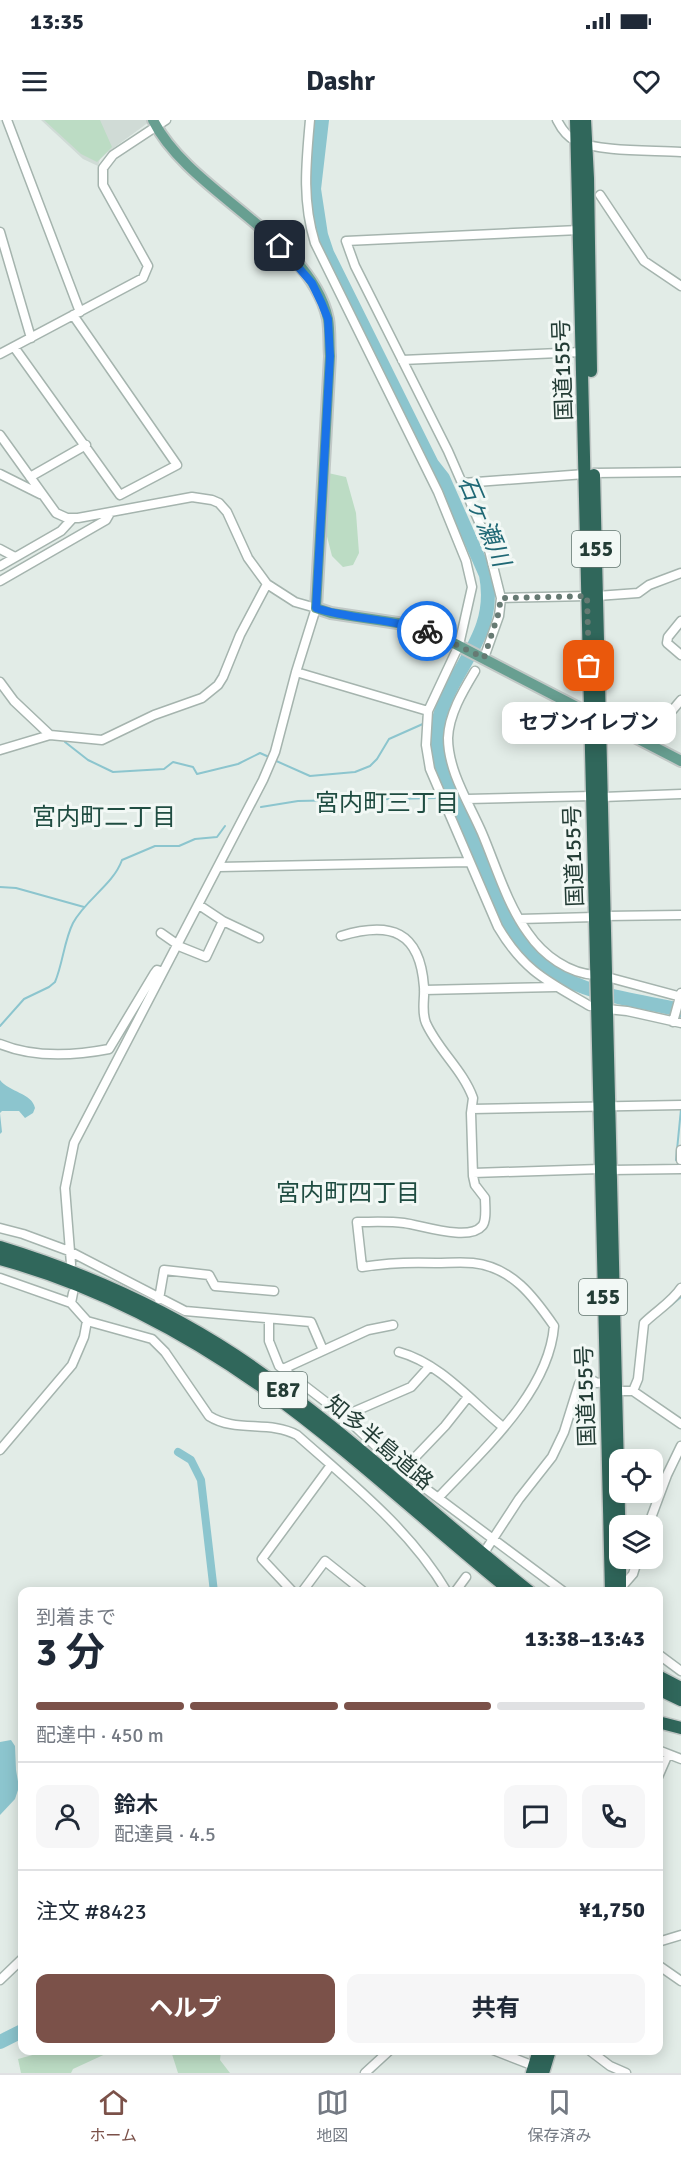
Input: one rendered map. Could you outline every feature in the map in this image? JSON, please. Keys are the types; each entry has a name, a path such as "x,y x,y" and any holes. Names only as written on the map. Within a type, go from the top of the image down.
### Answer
{"highway":[{"name":"国道155号","path":"576,120 582,143 604,1106 605,1382 616,1587"},
{"name":"国道155号","path":"585,120 579,230 582,352 589,474"},
{"name":"国道155号","path":"605,1170 619,1515"},
{"name":"知多半島道路","path":"0,1247 66,1269 109,1287 188,1327 234,1355 320,1418 524,1587"},
{"name":"知多半島道路","path":"0,1259 105,1297 183,1336 229,1365 321,1433 506,1587"},
{"path":"616,1587 619,1569"},
{"path":"663,1679 681,1688"},
{"path":"663,1691 681,1700"},
{"path":"663,1723 681,1728"},
{"path":"663,1730 681,1735"},
{"path":"536,2071 538,2055"},
{"path":"536,2071 547,2055"}],"main road":[{"path":"155,123 192,169 280,246 301,269 312,283 328,319 330,356 316,608 331,613 411,625 460,646 681,761"}],"street":[{"path":"7,120 76,314 177,465 120,495 14,346"},
{"path":"0,354 143,278 147,273 148,266 108,194 102,177 103,168 112,155 155,123 166,120"},
{"path":"310,120 304,191 306,213 315,243 438,492 466,561 472,587 460,646 428,711 426,746 430,769 498,927 506,941 532,971 555,987 590,1006 602,1006 677,1023 680,996 565,967 532,939 519,919 452,764 448,737 454,711 476,671"},
{"path":"557,120 565,132 582,143 681,152"},
{"path":"600,195 644,261 681,286"},
{"path":"483,658 498,615 501,598 486,538 463,483 355,266 346,241 579,230"},
{"path":"0,232 31,338"},
{"path":"402,360 582,352"},
{"path":"0,435 56,513 72,519 192,497 219,503 227,512 253,566 267,584 295,602 316,608 275,752 219,867 74,1143 65,1188 71,1264"},
{"path":"30,477 86,446"},
{"path":"463,483 589,474 681,472"},
{"path":"0,474 43,496"},
{"path":"0,581 106,520 110,513"},
{"path":"0,566 61,531 72,519"},
{"path":"0,549 15,557"},
{"path":"501,598 638,593 649,585 681,573"},
{"path":"0,750 50,735 102,740 154,715 202,698 223,677 240,635 267,584"},
{"path":"681,621 668,636 667,643 681,655"},
{"path":"296,672 428,711"},
{"path":"0,682 14,701 50,735"},
{"path":"651,745 670,713 681,700"},
{"path":"467,799 681,794"},
{"path":"219,867 470,862"},
{"path":"199,905 223,921 260,938"},
{"path":"519,919 681,915"},
{"path":"161,933 206,957 223,921"},
{"path":"341,936 378,928 408,939 419,964 424,990 422,1000 426,1023 472,1093 473,1173 475,1185 485,1198 484,1224 481,1228 464,1232 438,1232 407,1223 357,1222 362,1267 418,1262 474,1263 495,1268 513,1278 536,1299 554,1326 553,1341 534,1387 503,1427 439,1497"},
{"path":"0,1044 15,1050 58,1056 109,1049 154,974 157,970 163,972"},
{"path":"424,990 555,987"},
{"path":"472,1109 681,1106"},
{"path":"681,1150 681,1159"},
{"path":"473,1173 681,1169"},
{"path":"0,1228 69,1251 185,1311 311,1322 323,1350"},
{"path":"159,1299 164,1270 209,1275 215,1286 274,1291"},
{"path":"0,1278 71,1303 87,1321 152,1339 165,1352 209,1416 219,1422 228,1425 282,1428 297,1436 397,1526 425,1557 444,1587"},
{"path":"633,1391 638,1379 644,1323 660,1307 674,1299 681,1288"},
{"path":"71,1303 73,1293"},
{"path":"269,1319 269,1341 279,1366 344,1416 402,1471 557,1587"},
{"path":"0,1450 72,1365 84,1337 87,1321"},
{"path":"283,1369 368,1330 393,1325"},
{"path":"399,1352 429,1367 503,1427"},
{"path":"344,1416 411,1387 429,1367"},
{"path":"487,1548 495,1539 519,1498 556,1449 564,1432 579,1384 585,1377 597,1383 605,1382"},
{"path":"615,1391 633,1391 681,1424"},
{"path":"402,1471 445,1426 468,1397"},
{"path":"653,1515 678,1461 681,1446"},
{"path":"288,1587 262,1559 331,1465"},
{"path":"306,1587 325,1561 358,1587"},
{"path":"620,1587 633,1574 635,1569"},
{"path":"458,1587 466,1576"},
{"path":"663,1658 681,1671"},
{"path":"663,1752 681,1758"},
{"path":"663,1766 668,1754"},
{"path":"663,1940 681,1935"},
{"path":"0,1980 18,1963"},
{"path":"663,1968 681,1981"},
{"path":"365,2073 385,2055"},
{"path":"503,2055 536,2071"},
{"path":"596,2055 610,2066 626,2073"}],"shaded area":[{"path":"41,120 149,120 149,122 108,152 100,159 98,166 83,159"}],"green space":[{"path":"44,120 100,120 112,147 97,162 81,154"},
{"path":"328,473 346,477 356,513 359,553 353,565 343,567 332,556 322,517"},
{"path":"32,2055 103,2055 73,2069 71,2073 21,2073 18,2059"},
{"path":"172,2055 221,2055 220,2060 230,2073 178,2073"}],"water":[{"path":"0,1080 30,1099 35,1108 33,1113 25,1118 19,1111 0,1113"},
{"path":"11,1740 15,1746 18,1790 15,1799 0,1815 0,1742"}],"waterway":[{"name":"石ヶ瀬川","path":"322,120 314,189 321,235 327,253 432,464 443,478 486,575 488,596 486,616 472,650 446,700 438,725 437,742 440,758 452,795 505,917 518,939 533,957 551,971 597,992 681,1010"},
{"name":"石ヶ瀬川","path":"431,721 439,718"},
{"path":"274,760 310,776 355,772 370,766 389,739 425,723"},
{"path":"65,742 88,760 113,772 164,769 173,762 193,767 197,774 238,764 260,753 269,757"},
{"path":"261,807 298,801 438,798 452,794"},
{"path":"0,1026 24,999 55,982 73,923 78,914 106,885 122,860 155,846 179,846 195,839 217,837 225,826"},
{"path":"0,887 16,888 84,907"},
{"path":"676,1160 681,1109"},
{"path":"669,1307 681,1297"},
{"path":"178,1452 191,1460 201,1480 213,1587"},
{"path":"0,2042 18,2033"}],"way so far":[{"path":"427,631 484,658 492,638 501,598 587,596 589,666"}],"place":[{"name":"セブンイレブン","path":"589,666"}],"district":[{"name":"宮内町三丁目","path":"387,803"},
{"name":"宮内町二丁目","path":"104,817"},
{"name":"宮内町四丁目","path":"348,1193"}],"route":[{"path":"280,246 312,283 328,319 330,356 316,608 331,613 411,625 427,631"}]}
